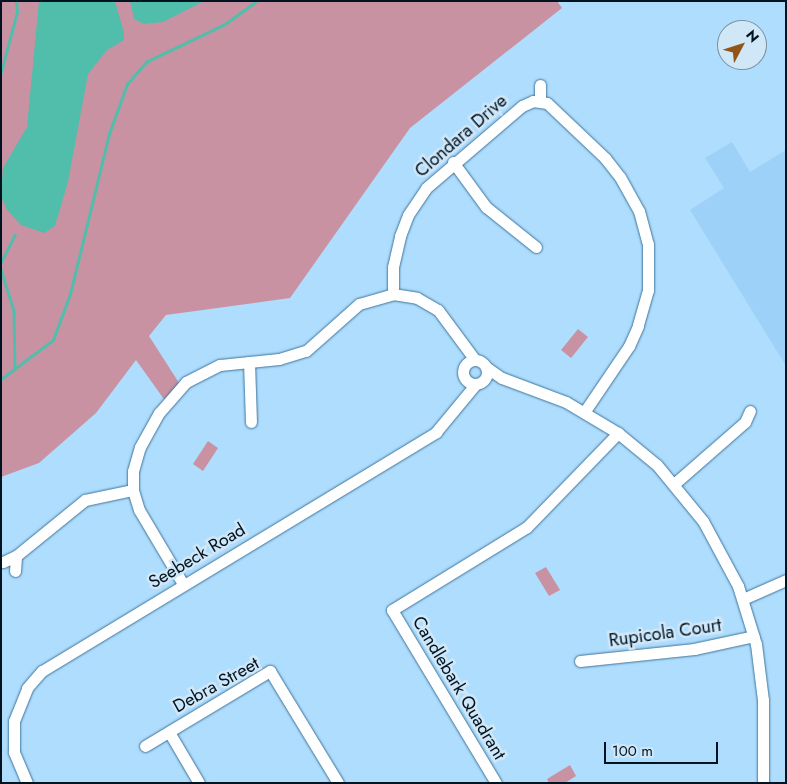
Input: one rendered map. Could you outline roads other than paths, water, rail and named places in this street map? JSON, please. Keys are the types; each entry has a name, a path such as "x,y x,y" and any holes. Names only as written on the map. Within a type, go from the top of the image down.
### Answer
{"street":[{"path":"540,85 540,101 558,111 620,177 639,211 648,244 648,290 638,326 629,346 585,412"},
{"name":"Clondara Drive","path":"392,294 394,257 408,215 426,188 453,162 522,106 540,101"},
{"path":"453,162 486,207 536,247"},
{"path":"183,584 144,521 133,490 137,454 171,396 206,370 226,363 286,358 306,351 359,304 392,294 408,296 431,305 449,321 462,346 474,360 502,378 547,393 585,412 618,433 674,484 717,544 743,599 754,636 763,700 763,783"},
{"path":"462,346 464,396"},
{"path":"464,373 474,360"},
{"path":"249,362 251,422"},
{"path":"480,382 486,367"},
{"path":"464,373 480,382 502,378"},
{"name":"Seebeck Road","path":"27,783 16,760 13,729 19,704 31,682 55,662 436,432 450,419 464,396 480,382"},
{"path":"674,484 745,422 750,411"},
{"name":"Candlebark Quadrant","path":"496,783 388,609 527,528 618,433"},
{"path":"3,562 16,556 85,500 133,490"},
{"path":"14,571 16,556"},
{"path":"743,599 786,580"},
{"name":"Rupicola Court","path":"580,660 694,649 754,636"},
{"name":"Debra Street","path":"145,746 270,671 338,783"},
{"path":"169,732 200,783"}],"waterway":[{"path":"1,72 17,12 16,1"},
{"path":"1,379 53,340 70,294 109,134 127,84 146,62 225,24 257,1"},
{"path":"1,262 15,235"},
{"path":"1,269 14,311 15,368"}]}
